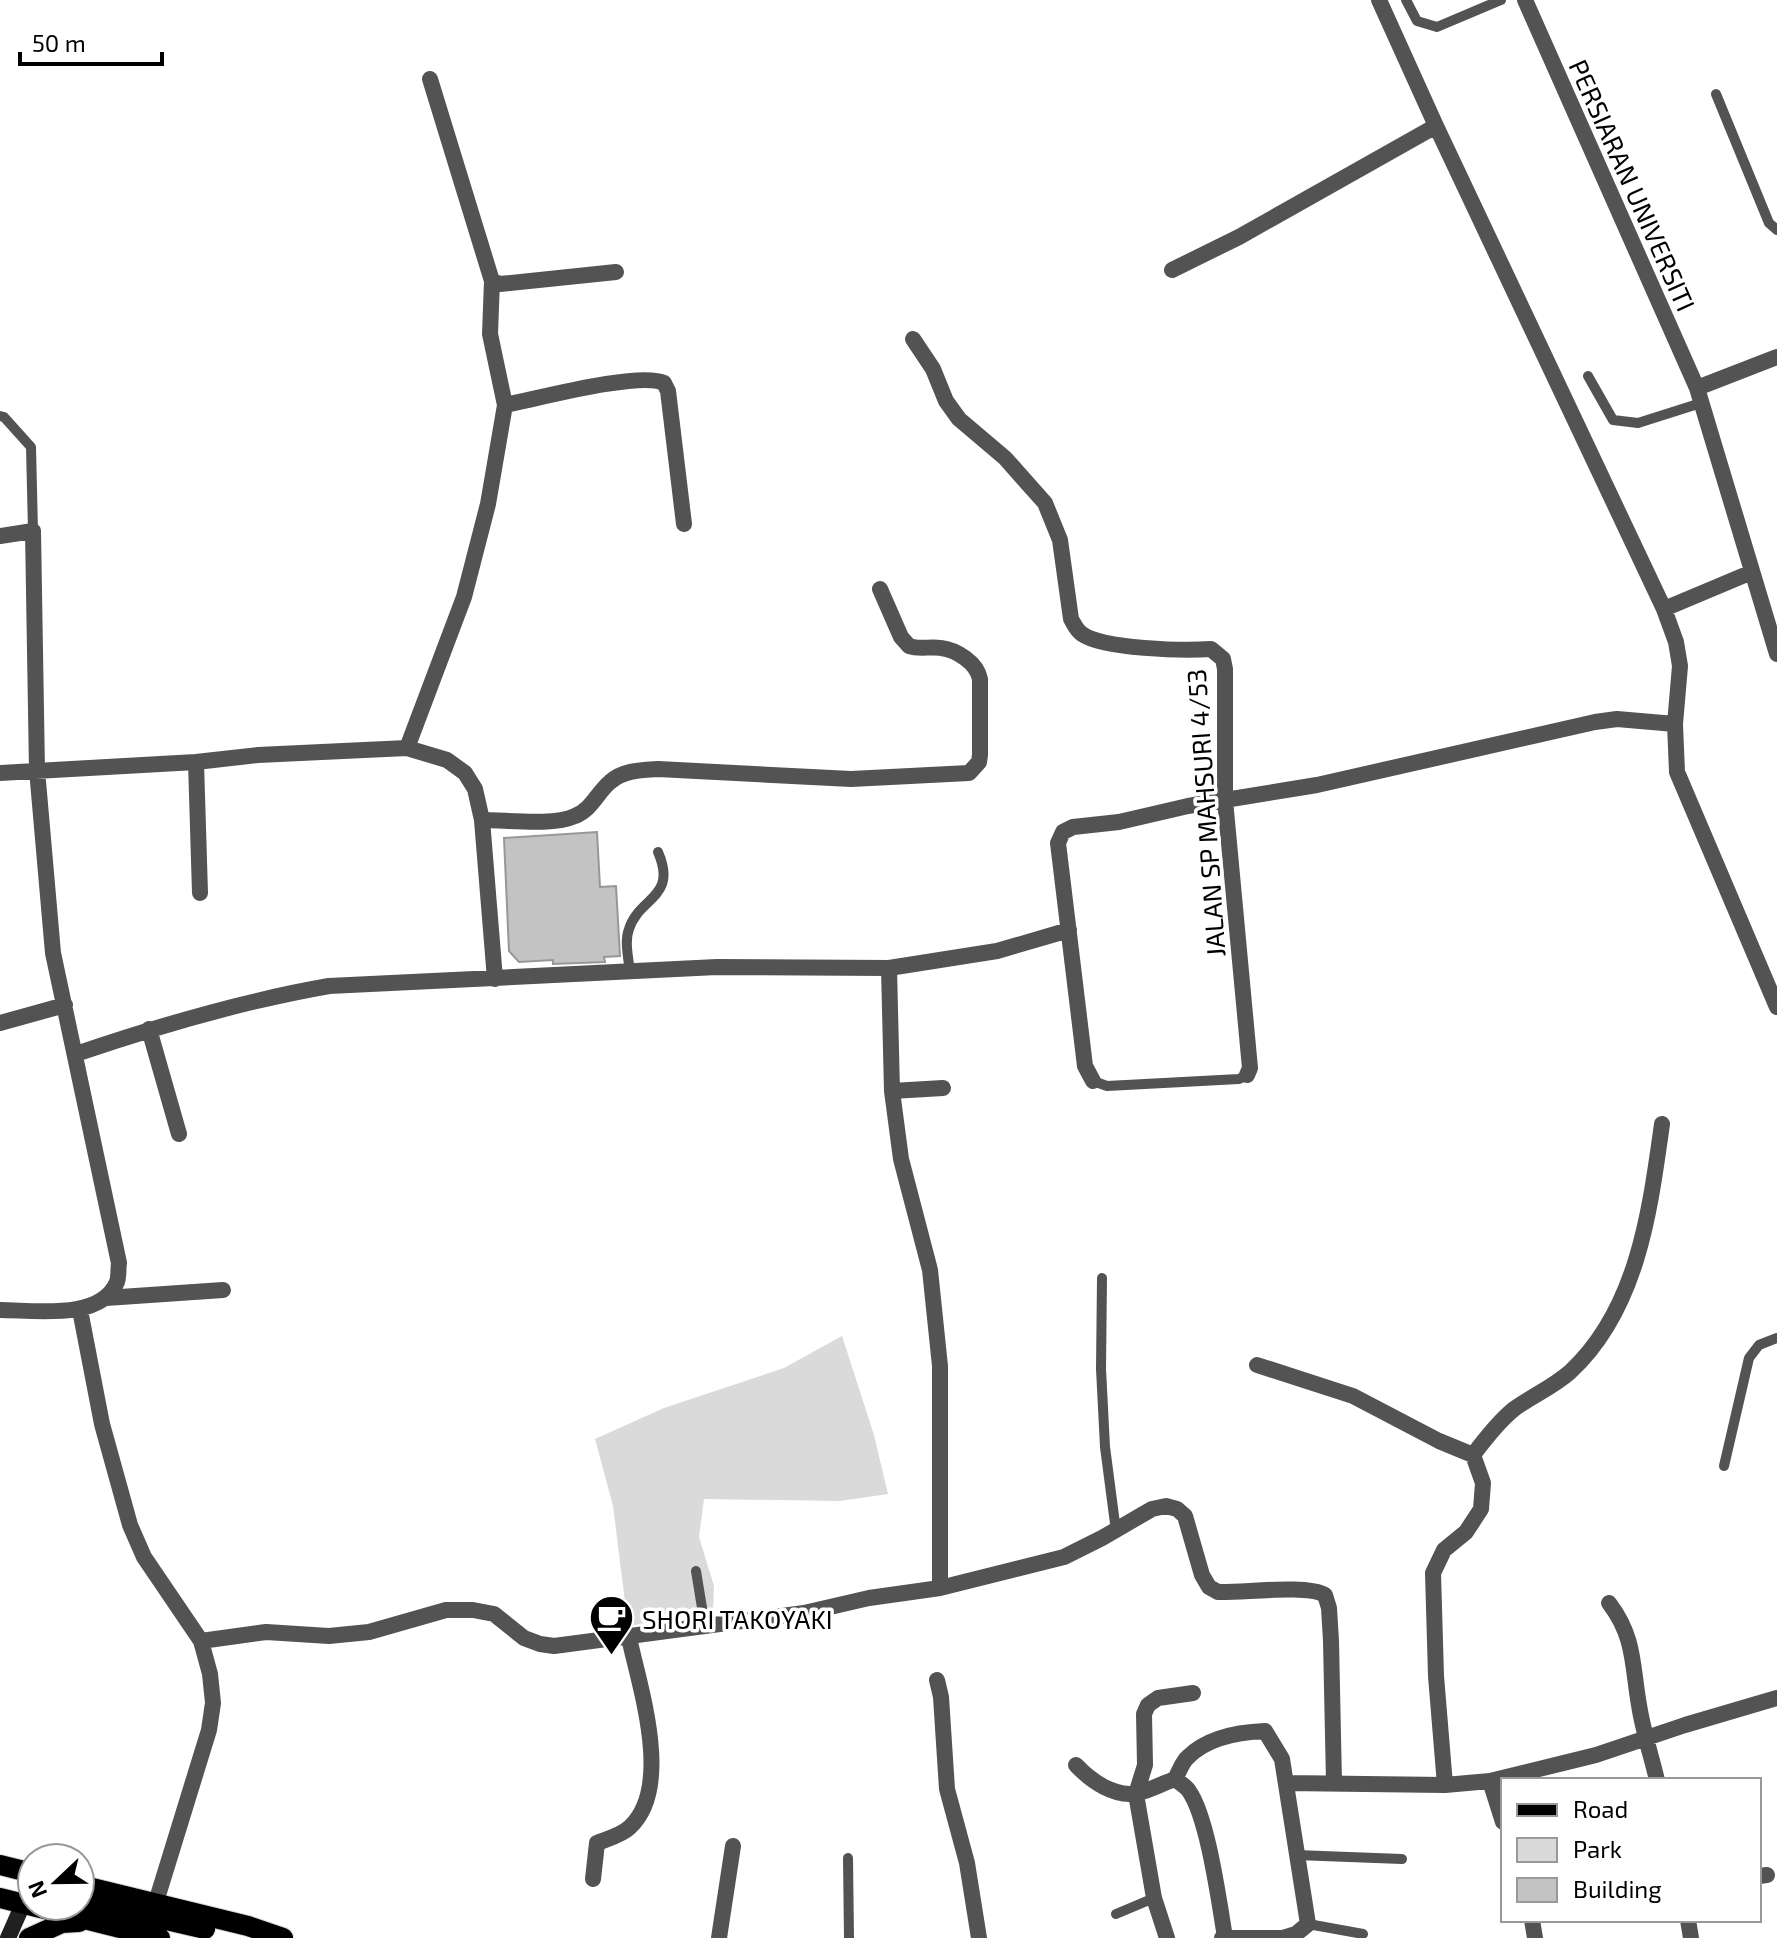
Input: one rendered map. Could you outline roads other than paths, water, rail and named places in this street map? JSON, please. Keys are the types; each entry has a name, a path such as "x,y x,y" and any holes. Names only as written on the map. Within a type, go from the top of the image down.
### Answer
{"main road":[{"path":"96,1889 283,1938"},
{"path":"96,1904 240,1938"},
{"path":"96,1922 160,1938"},
{"path":"29,1938 62,1923 99,1923"}],"street":[{"path":"1379,0 1664,609 1676,642 1680,666 1675,758 1682,785 1777,1007"},
{"name":"PERSIARAN UNIVERSITI","path":"1525,0 1699,396 1777,654"},
{"path":"407,748 464,597 488,504 505,405 490,334 492,281 430,79"},
{"path":"1172,270 1239,237 1436,126"},
{"path":"492,281 500,284 616,272"},
{"name":"JALAN SP MAHSURI 4/53","path":"913,339 959,419 1005,458 1045,503 1060,540 1071,619 1076,628 1083,635 1101,641 1179,651 1211,649 1223,659 1225,800 1250,1068 1247,1075"},
{"path":"1699,396 1777,357"},
{"path":"505,405 620,382 657,379 664,383 668,391 684,524"},
{"path":"0,536 33,531 37,770 53,953 119,1263 118,1281 106,1298"},
{"path":"1664,609 1752,572"},
{"path":"482,820 571,819 594,803 608,783 631,771 658,769 851,779 969,773 979,762 980,755 980,679 977,669 969,661 945,649 914,649 909,646 901,637 880,589"},
{"path":"1093,1081 1085,1066 1058,843 1063,832 1073,827 1119,822 1317,785 1617,719 1675,724"},
{"path":"0,773 407,748 447,760 465,773 475,789 482,820 495,979"},
{"path":"196,762 200,893"},
{"path":"76,1054 149,1029 329,986 717,967 889,968 997,951 1069,930"},
{"path":"889,968 892,1091 901,1159 930,1270 940,1366 940,1588"},
{"path":"0,1023 65,1005"},
{"path":"149,1029 179,1134"},
{"path":"892,1091 943,1088"},
{"path":"1473,1455 1514,1409 1543,1393 1571,1370 1618,1311 1650,1212 1662,1124"},
{"path":"0,1310 80,1310 106,1298 223,1290"},
{"path":"80,1310 102,1424 130,1525 144,1557 201,1641 210,1674 213,1703 209,1730 156,1902"},
{"path":"1257,1365 1353,1396 1439,1441 1473,1455 1483,1483 1481,1509 1466,1532 1444,1550 1433,1573 1436,1676 1445,1785"},
{"path":"201,1641 266,1632 329,1636 369,1632 446,1610 494,1614 524,1638 540,1644 554,1646 629,1638 804,1613 869,1598 940,1588 1064,1557 1152,1509 1166,1506 1177,1509 1185,1516 1202,1575 1209,1587 1218,1592 1317,1590 1325,1595 1331,1641 1334,1782"},
{"path":"1609,1603 1622,1619 1631,1643 1646,1739 1656,1778"},
{"path":"593,1879 597,1843 629,1829 645,1808 652,1776 647,1715 629,1638"},
{"path":"937,1680 941,1697 947,1789 967,1863 979,1938"},
{"path":"1167,1938 1154,1898 1136,1794 1145,1765 1144,1714 1148,1705 1171,1695 1193,1693"},
{"path":"1502,1778 1596,1755 1777,1698"},
{"path":"1076,1765 1091,1781 1109,1789 1136,1794 1175,1779 1186,1757 1213,1741 1240,1732 1265,1731 1282,1759 1308,1924 1296,1934 1282,1938 1224,1938 1212,1864 1196,1804 1188,1789 1175,1779"},
{"path":"1286,1783 1445,1785 1501,1778"},
{"path":"1490,1781 1501,1816"},
{"path":"719,1938 733,1846"}],"lane":[{"path":"1406,0 1417,21 1437,27 1501,0"},
{"path":"1716,94 1769,223 1777,230"},
{"path":"1588,376 1613,420 1638,423 1699,396"},
{"path":"0,416 31,447 33,531"},
{"path":"630,973 629,925 660,892 664,878 658,852"},
{"path":"1093,1081 1107,1086 1239,1079 1247,1075"},
{"path":"1102,1278 1101,1369 1105,1447 1116,1531"},
{"path":"1724,1466 1749,1358 1759,1345 1777,1338"},
{"path":"696,1571 705,1626"},
{"path":"1296,1855 1402,1859"},
{"path":"848,1858 849,1938"},
{"path":"1116,1914 1154,1898"},
{"path":"1308,1924 1363,1934"}],"place":[{"name":"SHORI TAKOYAKI","path":"611,1657"}]}
